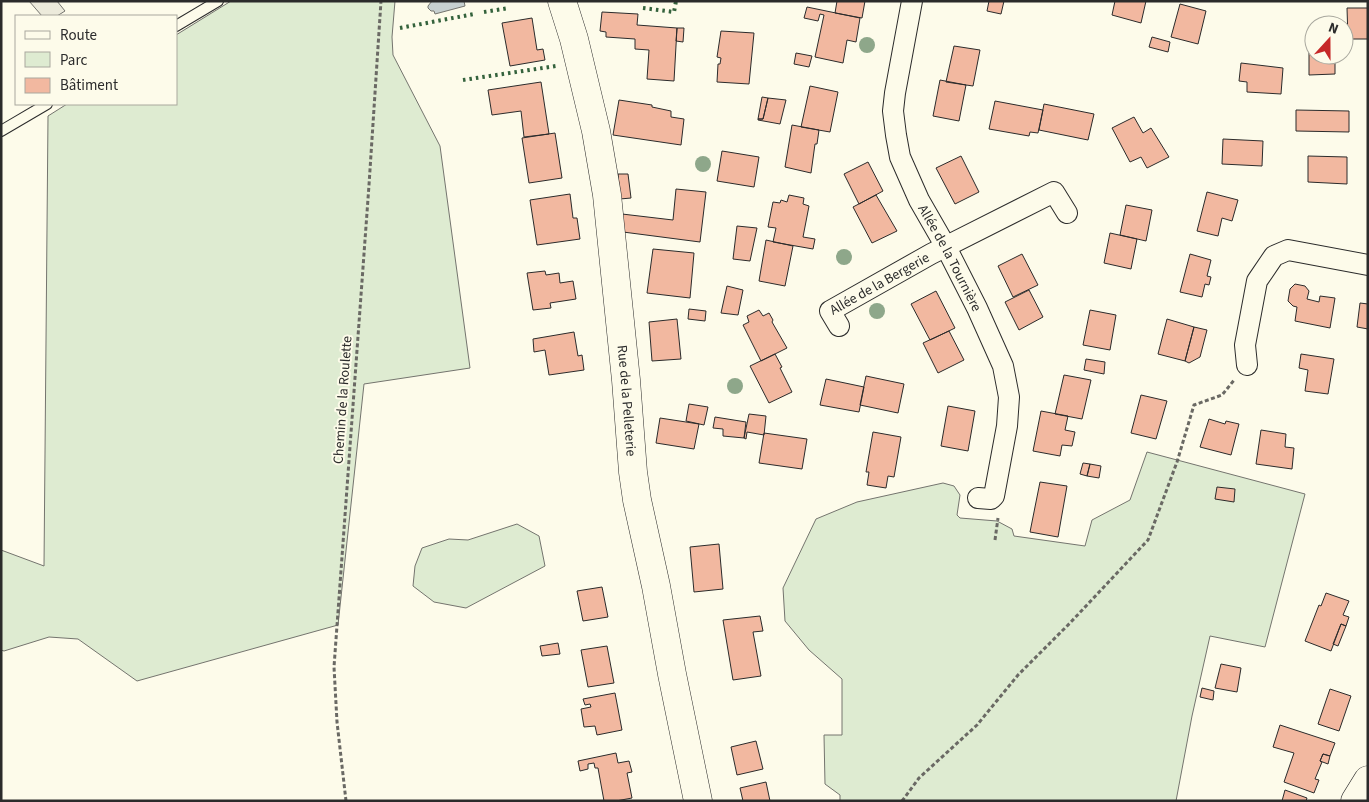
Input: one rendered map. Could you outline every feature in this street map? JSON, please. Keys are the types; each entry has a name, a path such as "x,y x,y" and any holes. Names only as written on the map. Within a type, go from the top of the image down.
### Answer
{"main road":[{"name":"Rue de la Pelleterie","path":"562,1 574,39 596,131 606,186 625,370 634,481 698,801"},
{"path":"1355,801 1368,780"}],"street":[{"name":"Allée de la Tournière","path":"912,1 893,111 900,157 919,200 946,247 990,335 1003,366 1009,397 1007,426 994,496 991,499 978,498"},
{"name":"Allée de la Bergerie","path":"839,326 830,311 931,254 1054,192 1067,214"},
{"path":"1247,365 1244,345 1257,281 1274,256 1288,250 1368,265"}],"lane":[{"path":"178,25 218,1"},
{"path":"1,131 45,105"}],"path":[{"name":"Chemin de la Roulette","path":"346,801 337,722 334,667 381,1"},
{"path":"902,801 919,778 977,725 1018,675 1148,540 1178,462 1194,405 1222,395 1247,365"}],"green space":[{"path":"231,1 395,1 392,37 393,55 440,146 470,368 364,384 338,625 137,681 78,639 49,637 4,651 1,650 1,550 44,566 48,116 65,105 178,105 178,34"},
{"path":"1147,452 1305,494 1265,647 1210,636 1176,801 840,801 840,795 825,784 824,735 842,735 842,679 809,650 785,621 783,588 816,519 857,502 943,483 954,486 960,495 957,515 960,518 997,521 1012,529 1014,536 1085,546 1092,520 1130,500"},
{"path":"517,524 539,536 545,566 466,608 434,602 413,586 415,566 422,548 449,539 468,540"}],"shaded area":[{"path":"29,1 57,1 65,11 59,15 41,15"},
{"path":"432,1 464,1 465,6 435,14 434,11 428,8"}],"building":[{"path":"837,1 865,1 862,18 835,13"},
{"path":"989,1 1004,1 1001,14 987,11"},
{"path":"1115,1 1146,1 1141,23 1112,15"},
{"path":"1180,4 1206,11 1198,44 1171,37"},
{"path":"807,7 860,18 856,42 847,40 843,63 815,57 824,15 820,14 818,21 804,18"},
{"path":"1347,8 1368,8 1368,39 1354,39 1354,15 1347,15"},
{"path":"602,12 638,14 637,25 677,28 674,81 647,79 649,50 635,49 635,39 606,37 606,32 600,31"},
{"path":"532,18 537,50 543,49 545,60 510,66 502,23"},
{"path":"677,28 684,28 683,42 676,41"},
{"path":"721,31 754,33 749,84 717,82 718,64 720,64 721,58 717,57"},
{"path":"1152,37 1170,42 1168,52 1149,47"},
{"path":"954,46 980,50 973,86 946,82"},
{"path":"796,53 812,56 809,67 794,64"},
{"path":"1241,63 1283,68 1281,94 1247,92 1247,82 1239,81"},
{"path":"1309,65 1335,65 1335,74 1309,75"},
{"path":"940,80 966,85 959,121 933,116"},
{"path":"541,82 549,134 524,137 521,111 492,115 488,90"},
{"path":"810,86 838,92 830,132 801,127"},
{"path":"762,97 768,98 763,119 758,119"},
{"path":"768,98 786,100 780,124 758,120 763,119"},
{"path":"619,100 652,105 652,107 671,111 671,117 684,119 681,145 613,135"},
{"path":"995,101 1043,110 1038,133 1030,132 1029,136 989,129"},
{"path":"1044,104 1094,114 1088,140 1039,130"},
{"path":"1296,110 1349,111 1349,132 1296,131"},
{"path":"1134,117 1143,133 1151,128 1169,157 1147,168 1141,157 1130,162 1112,128"},
{"path":"792,125 819,130 811,173 785,167"},
{"path":"555,133 562,178 529,183 522,138"},
{"path":"1223,139 1263,141 1262,166 1222,164"},
{"path":"722,151 759,157 754,187 717,181"},
{"path":"961,156 979,192 955,204 936,168"},
{"path":"1308,156 1347,157 1347,184 1308,182"},
{"path":"868,162 883,191 859,204 844,174"},
{"path":"618,174 628,174 631,198 620,199"},
{"path":"676,189 706,192 700,242 623,232 622,214 673,220"},
{"path":"1207,192 1238,200 1232,221 1222,218 1218,236 1197,231"},
{"path":"570,194 573,218 577,218 580,239 537,245 530,200"},
{"path":"789,195 804,198 803,204 809,206 803,237 815,239 813,249 773,242 776,228 768,227 773,202 780,203 781,200 787,202"},
{"path":"876,195 897,231 872,243 853,207"},
{"path":"1126,205 1152,210 1146,241 1120,235"},
{"path":"737,226 757,228 750,261 733,259"},
{"path":"1110,233 1137,239 1131,269 1104,263"},
{"path":"766,240 793,246 785,286 759,281"},
{"path":"653,249 694,253 690,298 647,293"},
{"path":"1022,254 1038,285 1013,297 998,266"},
{"path":"1190,254 1211,260 1207,276 1211,277 1209,285 1205,284 1202,297 1180,292"},
{"path":"545,271 546,275 559,273 560,283 573,281 576,299 550,303 551,308 533,310 527,273"},
{"path":"1295,284 1305,286 1309,291 1307,299 1319,302 1320,296 1335,298 1330,328 1295,321 1297,307 1288,301 1290,289"},
{"path":"727,286 743,290 738,315 721,313"},
{"path":"1029,290 1043,317 1019,330 1005,302"},
{"path":"936,291 955,328 930,340 911,304"},
{"path":"1360,303 1368,304 1368,329 1357,327"},
{"path":"689,309 706,311 705,321 688,319"},
{"path":"759,310 763,316 769,313 787,348 761,361 743,325 749,322 747,316"},
{"path":"1090,310 1116,315 1110,350 1083,345"},
{"path":"677,319 681,359 652,361 649,322"},
{"path":"1167,319 1194,327 1185,361 1158,354"},
{"path":"1194,327 1207,330 1200,357 1189,363 1185,361"},
{"path":"949,331 964,360 938,373 923,343"},
{"path":"574,332 578,356 582,355 584,370 549,375 545,350 534,352 533,339"},
{"path":"775,354 792,392 769,403 750,366"},
{"path":"1301,354 1334,359 1328,394 1305,391 1308,370 1299,368"},
{"path":"1086,359 1105,362 1104,374 1084,370"},
{"path":"1064,375 1091,380 1082,419 1055,414"},
{"path":"866,376 904,384 898,413 860,405"},
{"path":"826,379 864,387 859,412 820,405"},
{"path":"1141,395 1167,401 1156,439 1131,433"},
{"path":"689,404 708,407 704,425 686,421"},
{"path":"948,406 975,411 968,451 941,446"},
{"path":"1041,411 1068,416 1065,430 1075,432 1072,446 1062,445 1060,456 1033,451"},
{"path":"749,414 766,416 764,435 747,432 746,439 744,438"},
{"path":"715,417 746,422 744,438 723,436 723,429 713,428"},
{"path":"660,418 699,424 694,449 656,443"},
{"path":"1209,419 1225,424 1226,421 1239,424 1231,455 1200,447"},
{"path":"1261,430 1286,434 1285,447 1294,448 1292,469 1256,464"},
{"path":"873,432 901,437 894,477 888,476 886,488 867,485 869,472 866,472"},
{"path":"764,433 807,439 802,469 759,463"},
{"path":"1083,463 1090,464 1087,476 1080,474"},
{"path":"1090,464 1101,466 1099,478 1087,476"},
{"path":"1040,482 1067,486 1058,537 1030,532"},
{"path":"1217,487 1235,489 1234,502 1215,499"},
{"path":"719,544 723,589 694,592 690,547"},
{"path":"602,587 608,617 583,621 577,591"},
{"path":"1326,593 1349,601 1343,615 1349,617 1346,626 1341,624 1331,651 1305,641 1319,605 1321,606"},
{"path":"760,616 763,631 753,632 761,676 733,680 723,620"},
{"path":"1341,624 1346,626 1338,646 1333,644"},
{"path":"558,643 560,654 542,656 540,646"},
{"path":"607,646 614,683 588,687 581,650"},
{"path":"1221,664 1241,668 1237,692 1215,688"},
{"path":"1202,688 1214,691 1213,700 1200,697"},
{"path":"1330,689 1351,696 1339,731 1318,724"},
{"path":"615,693 622,730 597,735 595,726 584,727 581,709 591,707 590,704 585,705 583,699"},
{"path":"1280,725 1335,743 1330,756 1323,754 1320,761 1322,762 1315,779 1319,780 1314,793 1284,782 1294,753 1273,747"},
{"path":"756,741 763,769 737,775 731,747"},
{"path":"616,753 618,763 629,761 632,772 627,773 632,798 604,801 598,768 595,768 594,763 588,764 588,769 580,771 578,761"},
{"path":"1323,754 1330,756 1328,764 1320,761"},
{"path":"766,782 770,801 743,801 740,788"},
{"path":"1285,790 1307,798 1306,801 1282,801"}],"hedge":[{"path":"643,8 674,12 676,1"},
{"path":"484,12 509,8"},
{"path":"400,28 474,14"},
{"path":"463,80 556,66"}]}
